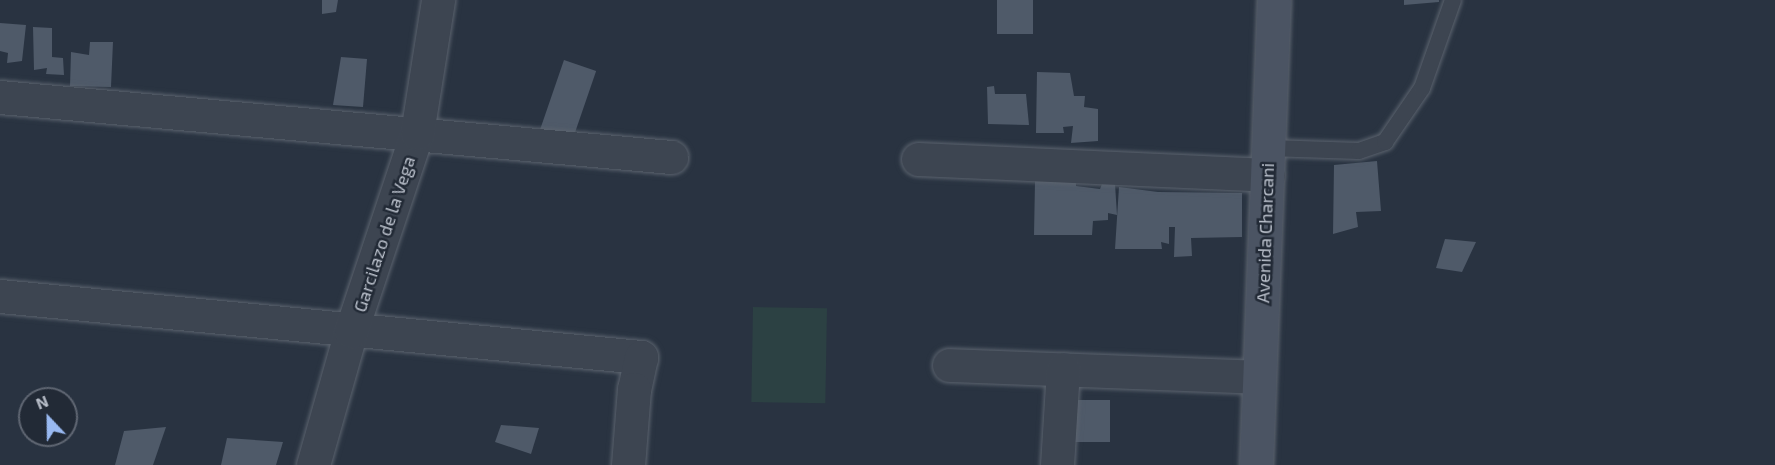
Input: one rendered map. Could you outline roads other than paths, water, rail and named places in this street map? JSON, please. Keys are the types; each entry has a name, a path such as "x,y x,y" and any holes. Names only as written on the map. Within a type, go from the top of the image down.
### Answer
{"main road":[{"name":"Avenida Charcani","path":"1256,465 1274,0"}],"street":[{"name":"Garcilazo de la Vega","path":"313,465 351,331 417,133 438,0"},
{"path":"0,97 670,157"},
{"path":"918,159 1268,161"},
{"path":"0,296 641,357 634,389 628,465"},
{"path":"949,365 1259,377"},
{"path":"1057,465 1063,369"}],"lane":[{"path":"1268,161 1359,151 1385,142 1422,88 1453,0"}]}
